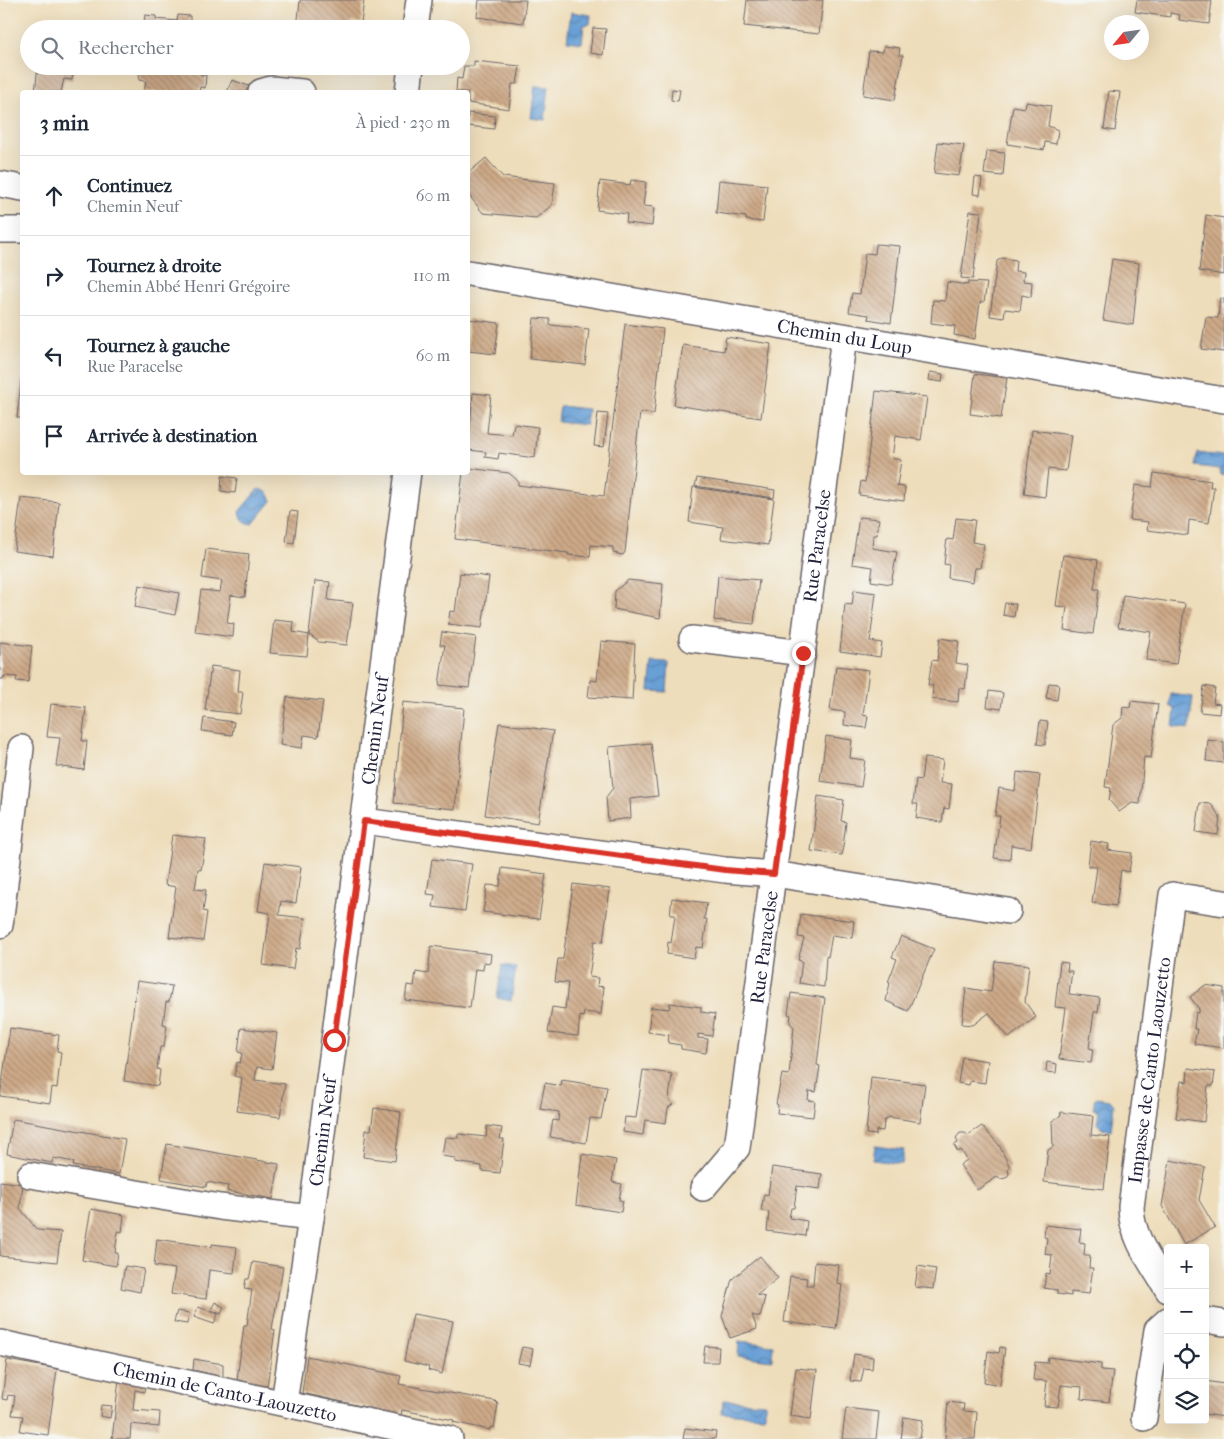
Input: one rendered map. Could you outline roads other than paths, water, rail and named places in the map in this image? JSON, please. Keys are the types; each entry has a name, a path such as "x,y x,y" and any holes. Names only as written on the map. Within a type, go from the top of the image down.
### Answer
{"street":[{"path":"417,20 419,0"},
{"path":"408,90 410,75"},
{"path":"268,90 281,90"},
{"path":"0,184 20,188"},
{"path":"0,230 20,230"},
{"name":"Chemin du Loup","path":"470,273 1224,400"},
{"name":"Rue Paracelse","path":"703,1188 737,1148 844,337"},
{"name":"Chemin Neuf","path":"284,1404 364,821 408,475"},
{"path":"692,639 803,653"},
{"path":"0,925 21,748"},
{"path":"364,821 725,870 774,874 1008,911"},
{"name":"Impasse de Canto Laouzetto","path":"1167,1289 1136,1235 1131,1214 1172,895 1224,903"},
{"path":"30,1175 220,1207 311,1218"},
{"path":"1209,1321 1224,1323"},
{"path":"1144,1418 1156,1330 1164,1323"},
{"name":"Chemin de Canto-Laouzetto","path":"0,1343 450,1439"}],"water":[{"path":"571,12 591,15 590,24 584,25 582,43 567,41"},
{"path":"535,86 549,87 545,120 531,118"},
{"path":"560,406 588,409 586,425 558,422"},
{"path":"1197,453 1224,456 1224,475 1220,474 1220,469 1195,466"},
{"path":"258,489 267,492 272,501 253,524 250,524 244,521 239,512"},
{"path":"652,662 669,663 667,692 649,691"},
{"path":"1171,694 1193,697 1189,729 1173,727 1175,709 1170,706"},
{"path":"502,965 516,967 511,1001 497,998"},
{"path":"1095,1098 1110,1100 1114,1105 1111,1130 1102,1129 1097,1123 1099,1110 1093,1109"},
{"path":"875,1146 904,1150 902,1164 873,1160"},
{"path":"739,1341 773,1345 772,1360 738,1356"},
{"path":"723,1400 765,1403 765,1416 722,1413"}]}
